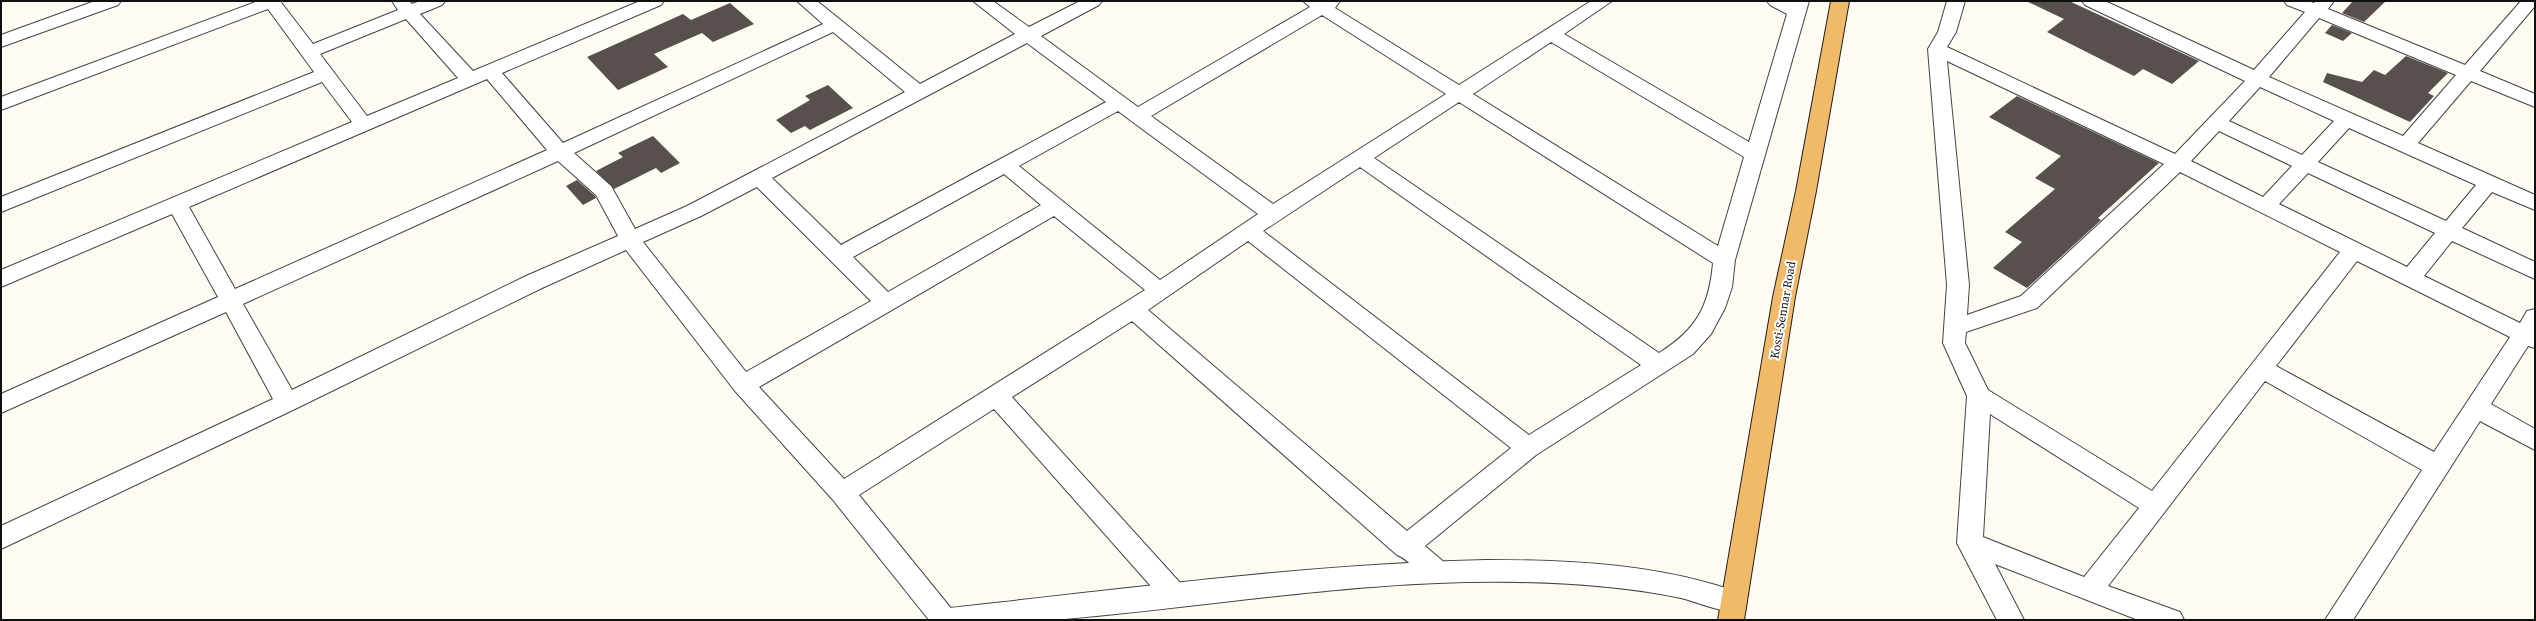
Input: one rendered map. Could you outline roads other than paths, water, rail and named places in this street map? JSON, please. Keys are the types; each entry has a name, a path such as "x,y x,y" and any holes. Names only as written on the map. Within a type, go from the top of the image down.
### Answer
{"highway":[{"name":"Kosti-Sennar Road","path":"1732,611 1784,297 1801,218 1840,1"}],"street":[{"path":"1,40 85,5 112,1"},
{"path":"309,52 404,6 436,1"},
{"path":"1,279 480,74 655,1"},
{"path":"806,1 916,92"},
{"path":"982,1 1119,103 1273,214"},
{"path":"1,538 287,403 534,282 694,211 916,92 1093,1"},
{"path":"842,493 998,396 1133,309 1248,230 1603,1"},
{"path":"1406,547 1528,448 1660,366 1685,348 1703,331 1719,301 1724,260 1754,154 1799,6 1776,1"},
{"path":"1956,1 1947,32 1937,49 1958,285 1957,326 1954,346 1979,396 1970,543 2012,620"},
{"path":"2091,1 2257,79 2535,203"},
{"path":"2293,1 2321,6 2535,101"},
{"path":"2406,145 2467,72 2530,1"},
{"path":"1,104 272,2 363,124"},
{"path":"1137,116 1323,3 1458,95 1724,260"},
{"path":"404,6 480,74 560,152 604,191 630,240 744,385 842,493 945,620"},
{"path":"1957,326 2020,307 2030,302 2178,163 2257,79 2321,6"},
{"path":"1,404 560,152 834,25"},
{"path":"1552,35 1754,154"},
{"path":"1937,49 2178,163 2410,278 2531,330 2437,466 2338,620"},
{"path":"1,205 326,74"},
{"path":"838,256 1119,103"},
{"path":"2266,206 2346,119"},
{"path":"2215,122 2535,271"},
{"path":"1360,158 1660,366"},
{"path":"1004,166 1160,291"},
{"path":"758,176 886,303"},
{"path":"2410,278 2489,182"},
{"path":"177,204 232,300 287,403"},
{"path":"744,385 1055,206"},
{"path":"1248,230 1528,448"},
{"path":"2089,591 2263,369 2354,249"},
{"path":"1133,309 1436,572"},
{"path":"2263,369 2437,466"},
{"path":"998,396 1174,594"},
{"path":"1979,396 2155,505"},
{"path":"2477,408 2535,440"},
{"path":"1970,543 2089,591 2171,620"},
{"path":"949,620 1174,594 1314,580 1490,569 1576,572 1706,591 1732,611"}]}
